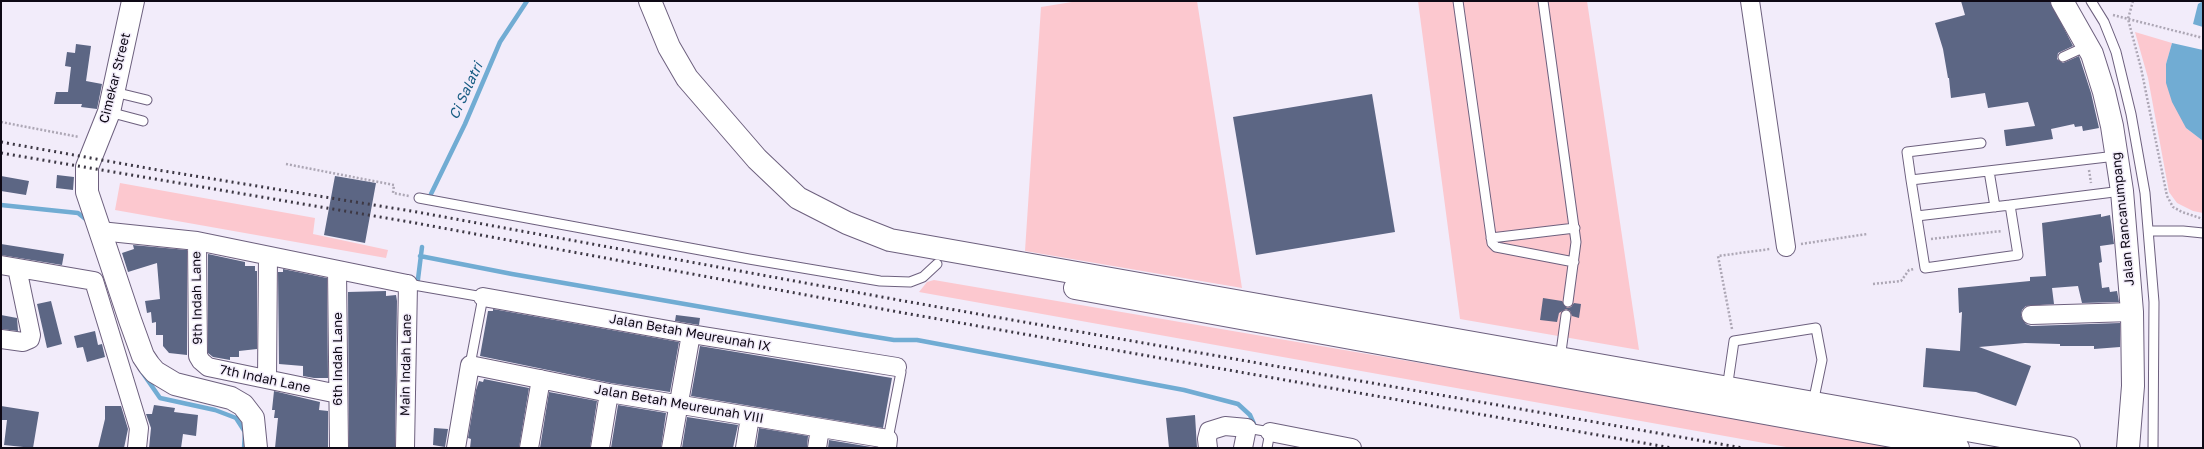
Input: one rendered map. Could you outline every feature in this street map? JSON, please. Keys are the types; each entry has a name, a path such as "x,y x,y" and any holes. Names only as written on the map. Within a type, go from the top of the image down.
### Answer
{"street":[{"name":"Cimekar Street","path":"100,231 87,192 87,167 112,102 133,1"},
{"path":"635,1 654,47 674,84 707,126 746,168 791,211 845,237 889,254 937,264 1200,302 1560,359 2069,448"},
{"path":"650,1 669,47 686,78 757,159 798,198 847,223 890,240 1200,302 1958,448"},
{"path":"1750,1 1786,247"},
{"name":"Jalan Rancanumpang","path":"2062,1 2087,46 2104,92 2122,191 2132,312 2133,386 2128,448"},
{"path":"137,448 139,428 106,275 100,231 196,241 407,284"},
{"name":"9th Indah Lane","path":"196,241 198,356"},
{"path":"267,379 268,256"},
{"path":"1,339 23,342 30,339 31,335 9,266 106,275"},
{"name":"6th Indah Lane","path":"337,270 339,448"},
{"path":"106,275 143,356 149,365 164,378 176,384 231,398 243,405 252,418 256,448"},
{"name":"Main Indah Lane","path":"405,448 407,284"},
{"name":"Jalan Betah Meureunah IX","path":"483,297 691,334 898,367"},
{"path":"2031,315 2132,312"},
{"path":"671,448 691,334"},
{"name":"7th Indah Lane","path":"198,356 208,367 338,394"},
{"path":"456,448 470,365"},
{"name":"Jalan Betah Meureunah VIII","path":"470,365 609,393 820,428 887,444"},
{"path":"529,448 541,379"},
{"path":"600,448 609,393"},
{"path":"745,448 750,417"},
{"path":"1208,448 1209,431 1214,428 1225,426 1262,434 1352,448"},
{"path":"817,448 820,428"},
{"path":"1243,448 1262,434"}],"lane":[{"path":"1458,1 1491,238 1496,247 1574,262"},
{"path":"1543,1 1575,228 1576,242 1568,302"},
{"path":"2091,1 2104,22 2116,52 2131,114 2145,193 2154,302 2153,448"},
{"path":"2063,57 2087,46"},
{"path":"112,102 147,100"},
{"path":"112,102 143,121"},
{"path":"1981,143 1907,152 1925,268 2018,255 2010,205"},
{"path":"1911,180 2116,156"},
{"path":"1989,171 1995,207"},
{"path":"1917,216 2092,196 2122,191"},
{"path":"420,198 741,258 880,281 910,282 923,277 937,264"},
{"path":"1491,238 1575,228"},
{"path":"2149,231 2183,231 2203,233"},
{"path":"407,284 483,297 470,365"},
{"path":"1560,359 1566,315"},
{"path":"1727,389 1734,341 1816,328 1822,360 1812,404"},
{"path":"887,444 901,372 898,367"}],"path":[{"path":"2133,1 2128,19 2141,68 2166,196 2174,207 2182,212 2203,220"},
{"path":"2097,11 2203,38"},
{"path":"1,122 98,140"},
{"path":"2088,159 2092,196"},
{"path":"286,164 394,185 393,193 420,198"},
{"path":"1921,240 2014,230"},
{"path":"1734,341 1718,256 1867,234"},
{"path":"1873,284 1901,281 1909,270 1925,268"}],"shaded area":[{"path":"1078,1 1197,1 1242,288 1025,251 1041,7"},
{"path":"1418,1 1587,1 1639,350 1460,319"},
{"path":"2135,32 2172,43 2166,64 2186,128 2203,141 2203,213 2193,211 2177,203 2169,192 2148,78"},
{"path":"120,183 315,218 313,234 388,250 386,258 115,210"},
{"path":"934,280 1678,407 1897,448 1792,448 919,292 927,282"}],"water":[{"path":"2203,1 2203,27 2193,24 2198,4"},
{"path":"2172,43 2203,50 2203,141 2186,128 2172,102 2166,83 2166,64"}],"building":[{"path":"1961,1 2050,1 2073,46 2058,53 2057,59 2063,63 2079,56 2091,93 2099,128 2083,131 2082,126 2075,127 2074,124 2051,129 2053,139 2006,146 2004,130 2035,126 2028,102 1988,108 1985,93 1951,98 1949,78 1943,49 1935,23 1965,15"},
{"path":"76,44 91,46 86,81 102,84 97,109 81,107 82,104 54,104 56,92 68,92 71,67 65,66 67,52 75,53"},
{"path":"1372,94 1395,232 1256,255 1233,117"},
{"path":"57,175 74,177 73,190 56,188"},
{"path":"1,176 29,181 26,195 1,191"},
{"path":"335,176 376,183 365,243 324,235"},
{"path":"2101,214 2101,217 2110,215 2114,244 2100,246 2102,262 2099,263 2102,288 2109,287 2110,292 2117,291 2119,302 2082,303 2078,286 2052,288 2054,304 2026,306 2022,310 2021,316 2026,324 2031,326 2120,323 2120,347 2094,349 2094,346 2060,346 2060,344 2025,343 1979,347 2031,366 2016,406 1976,392 1923,387 1926,348 1960,351 1962,312 1959,313 1958,288 2030,281 2030,277 2046,276 2042,223"},
{"path":"1,244 64,254 62,265 1,255"},
{"path":"133,245 187,250 187,355 169,353 163,346 163,335 156,335 156,322 152,323 151,312 147,313 145,301 160,299 157,263 128,272 122,253 134,249"},
{"path":"208,254 245,262 245,266 255,266 255,271 257,271 257,349 239,351 239,357 230,357 230,360 213,357 208,353"},
{"path":"283,269 327,278 328,378 303,376 303,366 279,364 278,272 283,272"},
{"path":"386,291 386,296 396,295 397,301 395,448 349,448 348,292"},
{"path":"1543,298 1562,301 1567,308 1571,307 1574,303 1581,304 1579,318 1572,316 1570,311 1566,309 1559,313 1557,322 1540,320"},
{"path":"51,301 62,344 47,348 37,304"},
{"path":"493,309 679,342 670,392 611,383 480,356 488,311 493,311"},
{"path":"1,315 17,318 18,331 1,329"},
{"path":"676,315 700,318 699,325 675,321"},
{"path":"95,331 98,345 102,344 105,357 87,362 83,347 77,348 74,336"},
{"path":"700,346 892,378 883,428 691,396"},
{"path":"484,379 529,388 519,448 470,448 471,439 468,438 476,390 479,381 483,382"},
{"path":"274,391 320,402 319,410 328,411 328,448 275,448 278,418 274,418 275,410 272,410"},
{"path":"549,392 597,401 590,448 540,448"},
{"path":"154,405 175,408 174,412 198,415 196,436 183,434 181,448 149,448 151,428 146,414 152,414"},
{"path":"618,405 666,413 661,448 611,448"},
{"path":"1,406 39,412 33,448 4,445 7,420 1,420"},
{"path":"105,406 121,406 128,429 124,448 98,448 105,419"},
{"path":"1195,415 1197,448 1169,448 1166,418"},
{"path":"687,417 738,425 733,448 682,448"},
{"path":"434,428 448,429 445,447 433,445"},
{"path":"759,428 808,436 807,448 756,448"},
{"path":"829,440 871,447 828,448"}],"waterway":[{"name":"Ci Salatri","path":"431,194 465,124 500,42 527,1"},
{"path":"1,205 78,213 88,221"},
{"path":"417,287 422,247"},
{"path":"420,256 512,274 863,335 894,340 917,340 1184,390 1238,404 1250,415 1254,424"},
{"path":"140,369 160,398 215,410 236,418 245,432 244,448"}],"railway":[{"path":"1,142 158,170 417,212 904,301 1743,448"},
{"path":"1,153 410,222 904,313 1672,448"}]}
